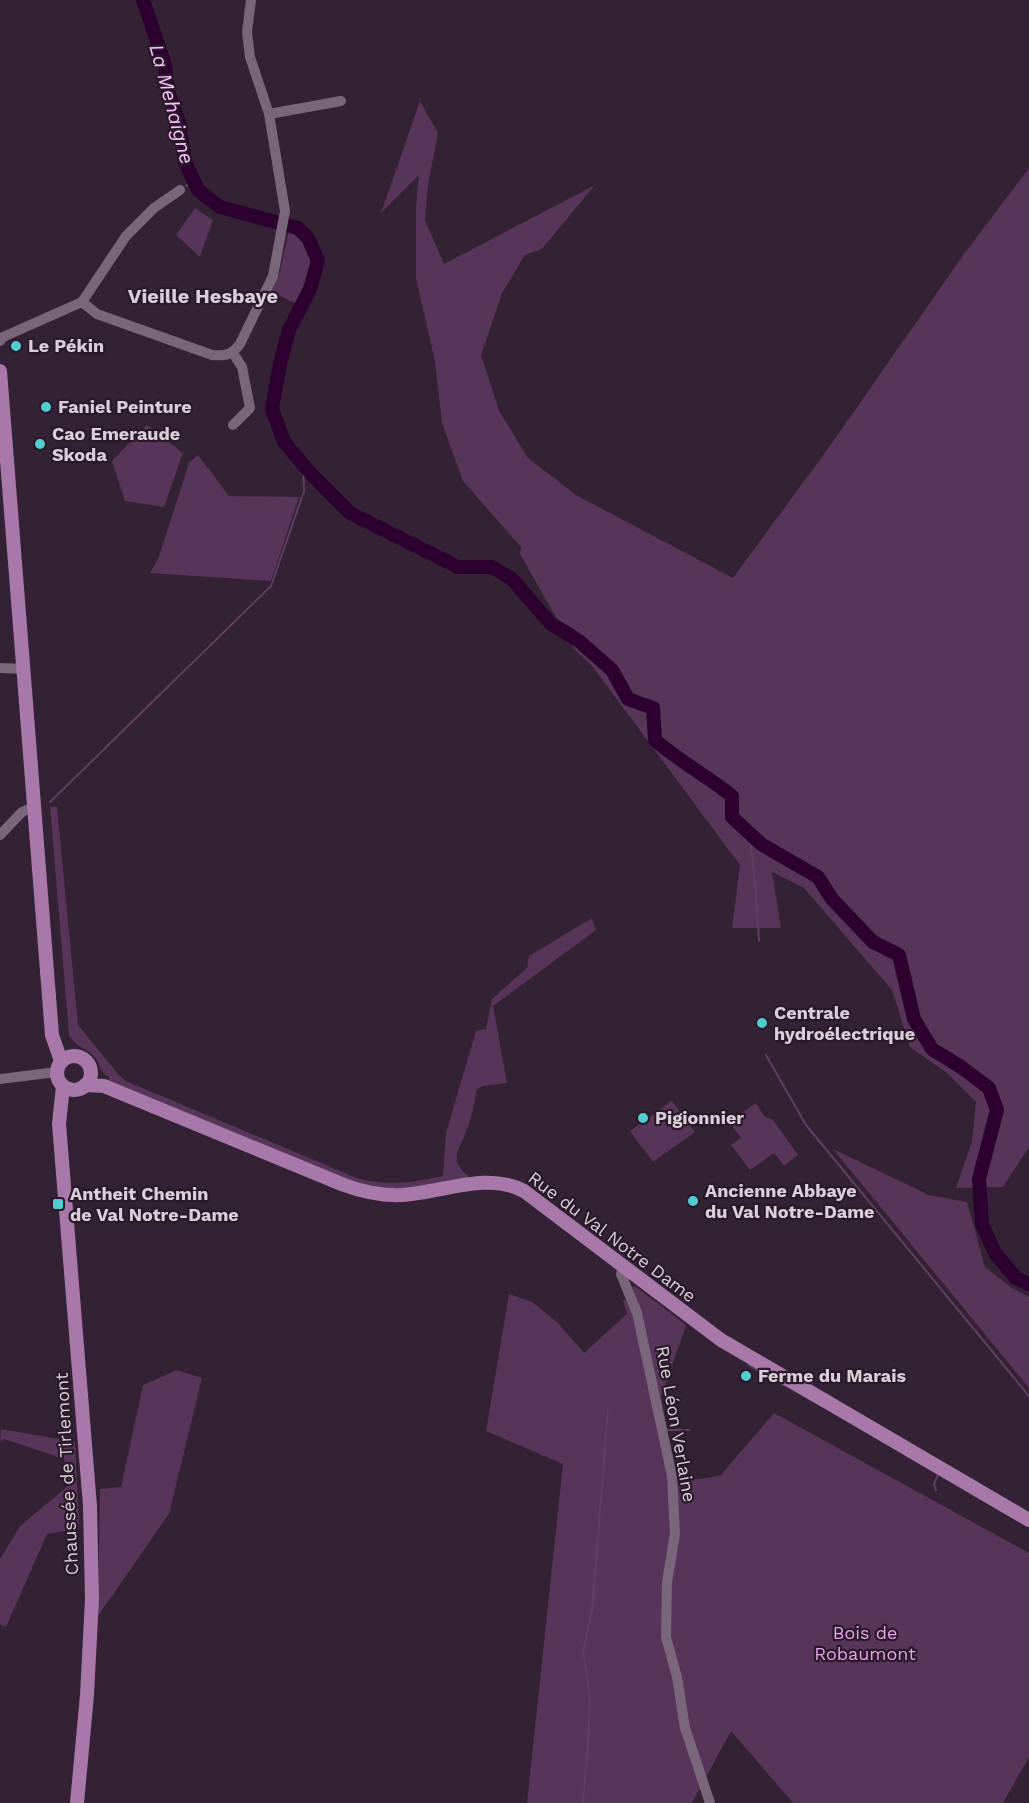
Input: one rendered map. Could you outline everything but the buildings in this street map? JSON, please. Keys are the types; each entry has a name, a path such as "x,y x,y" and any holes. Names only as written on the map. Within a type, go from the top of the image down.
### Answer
{"main road":[{"name":"Chaussée de Tirlemont","path":"0,371 49,991 60,1032 64,1063 57,1077 63,1086 59,1124 90,1518 92,1599 87,1695 77,1803"},
{"name":"Chaussée de Tirlemont","path":"62,1143 65,1125 84,1083 86,1060 64,1063"},
{"name":"Rue du Val Notre Dame","path":"84,1083 104,1086 365,1192 396,1196 489,1182 513,1185 721,1340 1029,1520"},
{"path":"63,1086 72,1090 84,1083"}],"street":[{"path":"82,302 97,314 212,355 224,356 233,353 260,307 273,276 285,211 269,114 250,57 247,32 251,0"},
{"path":"269,114 341,101"},
{"path":"0,341 3,337 82,302 126,236 154,208 180,190"},
{"path":"232,425 250,408 242,367 233,353"},
{"path":"0,669 24,669"},
{"path":"0,836 21,812 35,806"},
{"path":"0,1079 64,1063"},
{"name":"Rue Léon Verlaine","path":"623,1265 621,1274 637,1313 672,1476 675,1534 667,1582 666,1637 677,1677 685,1728 710,1803"}],"green space":[{"path":"420,101 438,133 428,185 425,220 444,264 595,185 542,249 525,255 502,293 481,355 499,411 528,458 576,495 733,578 832,443 964,254 1029,168 1029,1147 1003,1187 956,1188 972,1142 976,1102 947,1073 910,1047 892,990 804,888 772,872 781,928 732,928 740,865 593,667 574,649 520,554 521,547 463,481 442,423 435,361 416,279 416,207 419,175 381,213"},
{"path":"195,208 213,220 200,257 176,235"},
{"path":"289,230 306,245 311,263 307,284 297,304 271,292 279,275"},
{"path":"147,425 183,453 164,507 125,501 112,461"},
{"path":"198,455 229,496 299,497 271,581 150,573 159,557 189,463"},
{"path":"50,807 57,807 78,1025 119,1075 126,1081 359,1179 401,1183 443,1176 446,1133 476,1031 486,1029 492,999 527,968 529,956 592,918 596,930 493,1006 507,1083 477,1089 470,1122 457,1156 459,1166 470,1178 409,1188 365,1188 108,1083 109,1077 101,1070 95,1058 75,1043 69,1035"},
{"path":"672,1101 695,1132 653,1162 630,1131"},
{"path":"756,1103 764,1116 773,1120 798,1155 784,1166 774,1153 750,1170 731,1145 741,1138 729,1122"},
{"path":"833,1149 929,1195 967,1202 985,1267 1012,1288 1029,1297 1029,1388"},
{"name":"Bois de Robaumont","path":"635,1286 686,1325 661,1397 676,1482 720,1476 774,1413 1029,1553 1029,1757 1003,1803 793,1803 731,1731 692,1803 527,1803 563,1464 486,1431 509,1294 532,1302 557,1322 584,1353 627,1314 623,1300 635,1299 632,1287"},
{"path":"177,1370 202,1378 169,1514 98,1616 100,1489 121,1487 143,1385"},
{"path":"1,1429 75,1442 79,1524 69,1530 47,1534 6,1627 0,1624 0,1559 20,1526 68,1486 64,1459 4,1439 0,1442"}],"waterway":[{"name":"La Mehaigne","path":"143,0 165,65 168,91 179,122 185,162 198,190 220,207 298,228 308,238 318,261 310,289 289,330 280,364 272,409 284,442 313,476 350,513 458,567 492,567 512,579 550,623 579,641 612,670 628,699 653,708 655,740 732,796 732,817 761,844 818,877 832,899 873,942 899,955 914,1019 932,1049 989,1088 997,1110 979,1179 982,1224 995,1253 1016,1278 1029,1284"},
{"path":"186,186 193,180"},
{"path":"50,802 271,586 304,491 303,465"},
{"path":"749,833 759,941"},
{"path":"766,1055 806,1125 1029,1396"},
{"path":"748,1365 827,1409"},
{"path":"583,1803 590,1697 583,1652 592,1611 608,1409"},
{"path":"668,1430 689,1430"},
{"path":"936,1490 934,1485 938,1474"}],"place":[{"name":"Le Pékin","path":"16,346"},
{"name":"Faniel Peinture","path":"46,407"},
{"name":"Cao Emeraude Skoda","path":"40,444"},
{"name":"Centrale hydroélectrique","path":"762,1023"},
{"name":"Pigionnier","path":"643,1118"},
{"name":"Ancienne Abbaye du Val Notre-Dame","path":"693,1201"},
{"name":"Antheit Chemin de Val Notre-Dame","path":"58,1204"},
{"name":"Ferme du Marais","path":"746,1376"}],"district":[{"name":"Vieille Hesbaye","path":"203,296"}]}
